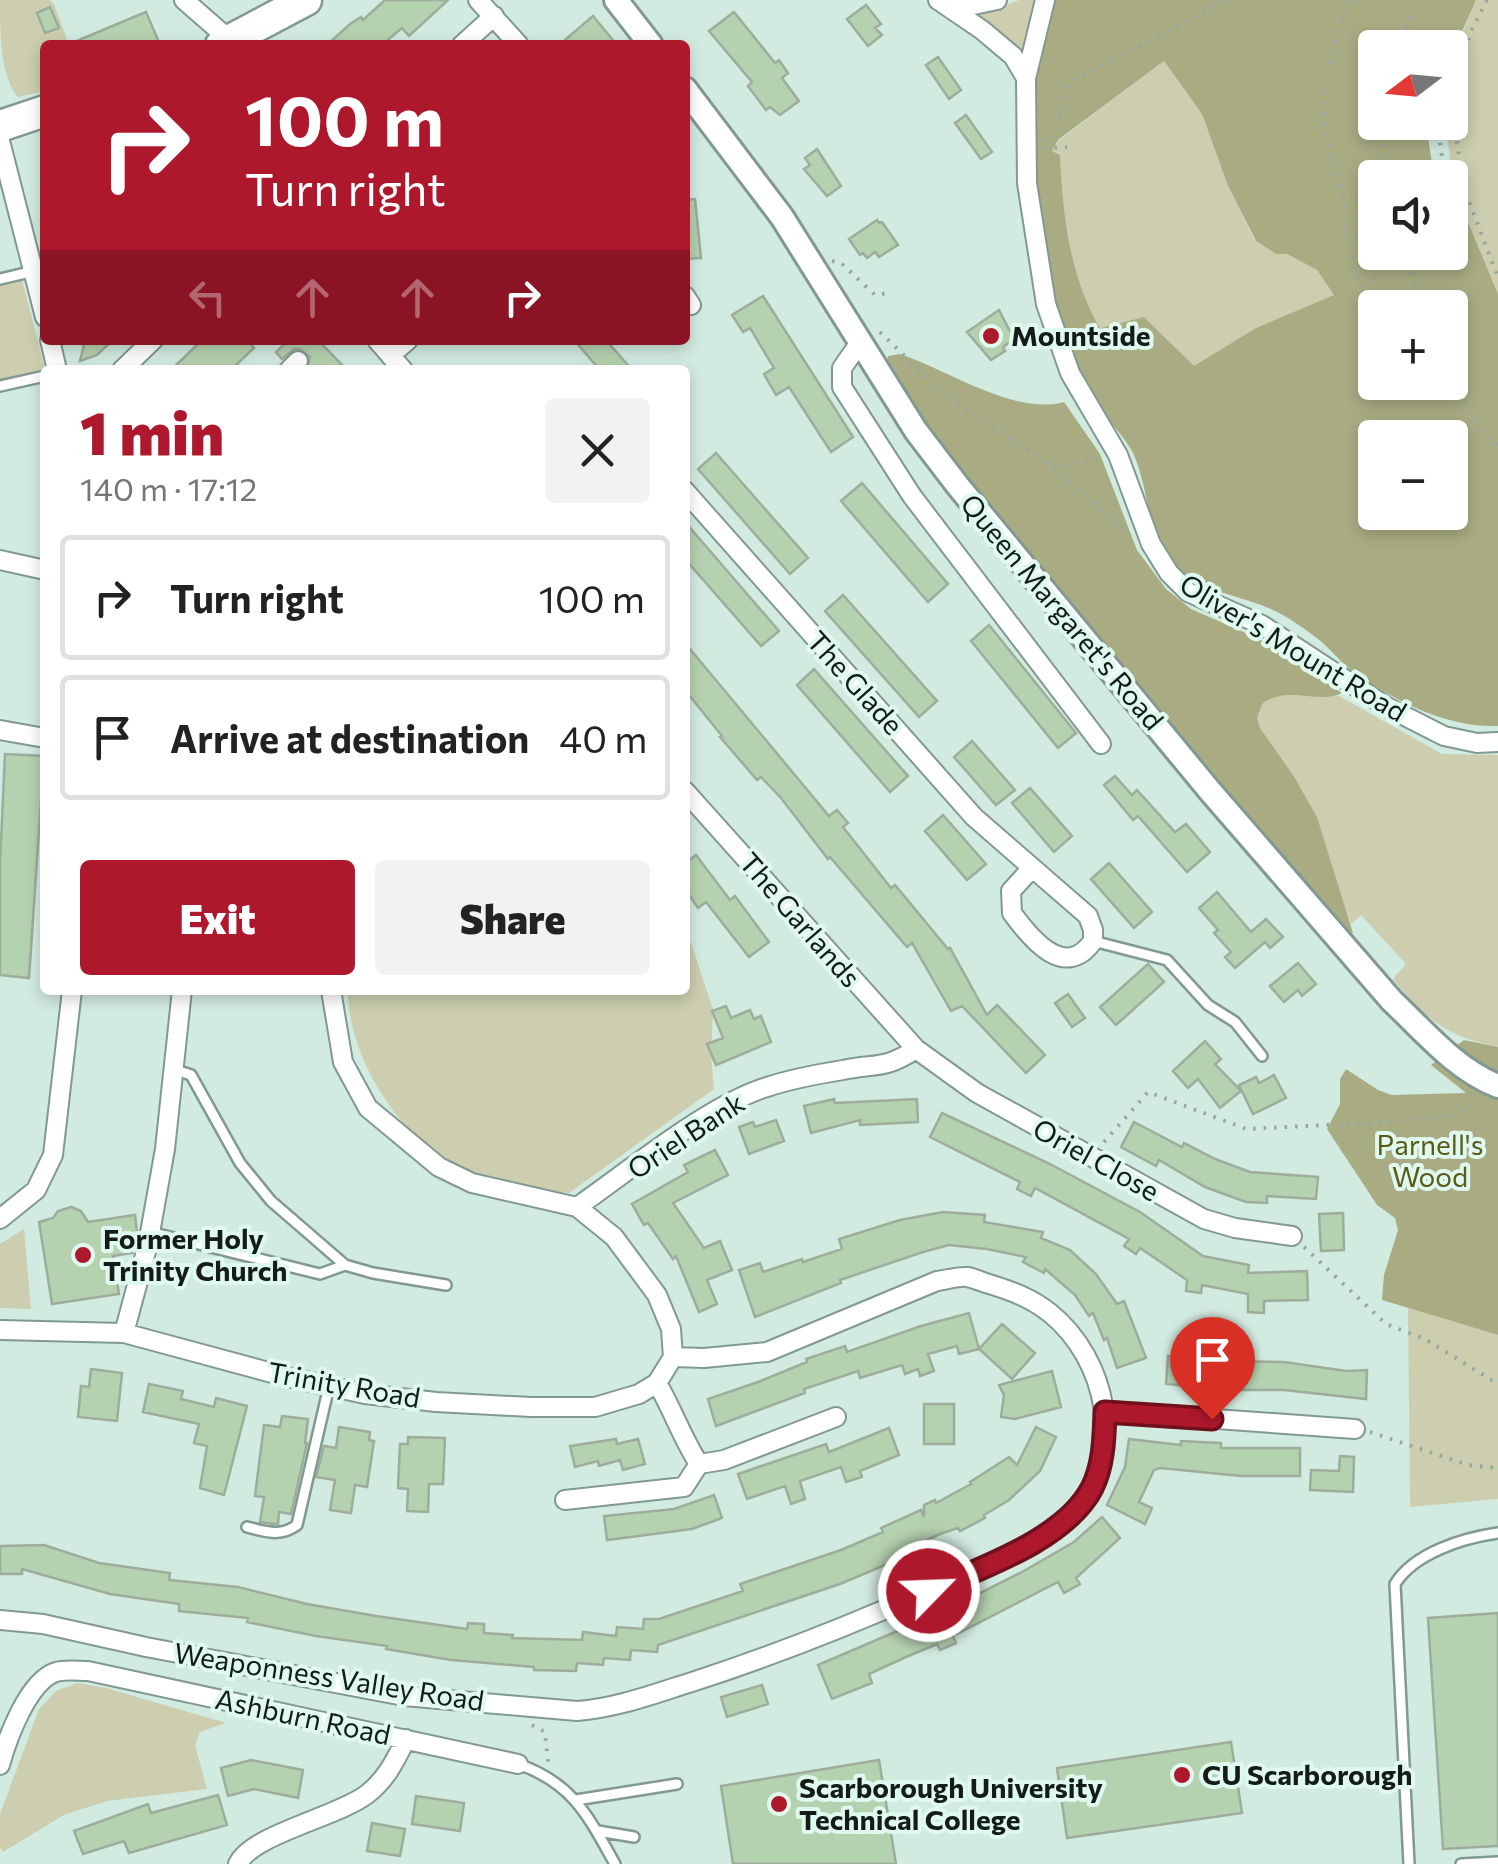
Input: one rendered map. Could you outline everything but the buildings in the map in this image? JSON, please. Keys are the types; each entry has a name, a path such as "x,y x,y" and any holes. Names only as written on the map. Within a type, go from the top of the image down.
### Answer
{"highway":[{"path":"232,40 306,0"},
{"path":"0,126 40,113"}],"main road":[{"path":"616,0 647,40"},
{"name":"Queen Margaret's Road","path":"690,96 770,201 822,261 868,333 916,431 958,486 1210,791 1392,1001 1442,1049 1491,1083"}],"street":[{"path":"184,0 223,40"},
{"path":"478,0 515,40"},
{"path":"946,4 997,0"},
{"name":"Oliver's Mount Road","path":"1045,0 1026,78 1024,150 1046,304 1070,373 1118,456 1151,544 1169,573 1188,592 1262,625 1387,708 1444,736 1476,743 1498,742"},
{"path":"946,4 1012,56 1026,78"},
{"path":"468,40 494,16"},
{"path":"0,141 40,296"},
{"path":"868,333 842,368 842,387 912,496 1101,744"},
{"path":"127,365 148,345"},
{"name":"The Glade","path":"690,497 974,817 1088,916 1094,930 1093,941"},
{"path":"0,560 40,569"},
{"path":"0,730 40,737"},
{"name":"The Garlands","path":"690,797 916,1049"},
{"path":"1031,869 1011,890 1012,913 1022,926 1054,956 1069,959 1093,941"},
{"path":"2,1215 36,1190 53,1155 71,995"},
{"path":"124,1334 150,1232 165,1149 181,995"},
{"path":"332,995 344,1062 368,1108 439,1167 472,1184 577,1208 614,1237 656,1295 671,1329 673,1357 657,1384 698,1464"},
{"name":"Oriel Close","path":"916,1049 976,1092 1204,1219 1292,1236"},
{"name":"Oriel Bank","path":"577,1208 736,1101 765,1087 848,1068 895,1063 916,1049"},
{"name":"Weaponness Valley Road","path":"0,1620 42,1624 146,1648 404,1696 601,1709 842,1628 1012,1553 1051,1532 1092,1489 1104,1450 1105,1412 1090,1362 1066,1329 1021,1294 966,1277 937,1281 767,1352 673,1357"},
{"name":"Trinity Road","path":"0,1330 124,1334 329,1386 436,1402 576,1407 615,1402 657,1384"},
{"path":"1105,1412 1355,1429"},
{"path":"565,1500 684,1487 698,1464 724,1460 836,1417"},
{"name":"Ashburn Road","path":"0,1765 14,1726 44,1678 59,1671 88,1670 518,1764"},
{"path":"238,1864 246,1852 265,1841 364,1796 389,1774 406,1739"}],"lane":[{"path":"0,279 34,271"},
{"path":"0,386 40,377"},
{"path":"1093,941 1166,960 1208,1004 1235,1022 1262,1056"},
{"path":"173,1069 191,1075 240,1163 272,1200 345,1265 373,1274 446,1284"},
{"path":"150,1232 320,1274 345,1265"},
{"path":"247,1527 271,1534 287,1532 298,1524 329,1386"},
{"path":"1410,1864 1394,1584 1402,1572 1444,1548 1466,1538 1498,1533"},
{"name":"Ashburn Road","path":"518,1764 549,1777 576,1800 615,1864"},
{"path":"576,1800 677,1784"},
{"path":"597,1832 634,1837"},
{"path":"1461,1864 1498,1862"}],"path":[{"path":"1024,150 1056,134 1068,82 1226,0"},
{"path":"1348,0 1328,73 1324,122 1342,196 1349,253 1362,290"},
{"path":"1403,30 1418,0"},
{"path":"1488,0 1464,55 1454,121 1463,185 1498,278"},
{"path":"1440,140 1442,160"},
{"path":"1442,157 1458,154"},
{"path":"822,261 838,271"},
{"path":"822,261 842,263 875,295 888,293"},
{"path":"868,333 944,394 1052,468 1132,537"},
{"path":"1464,400 1481,431 1498,446"},
{"path":"1052,468 1118,456"},
{"path":"1091,1157 1148,1092 1246,1129 1452,1115 1468,1107 1491,1083"},
{"path":"1292,1236 1386,1324 1425,1339 1498,1384"},
{"path":"1355,1429 1468,1465 1498,1468"},
{"path":"534,1707 531,1724 545,1732 549,1777"}],"green space":[{"path":"0,0 50,0 54,4 67,40 40,40 40,92 18,97 12,88 2,53"},
{"path":"1019,0 1038,0 1022,52 979,15"},
{"path":"1053,0 1476,0 1463,30 1358,30 1358,140 1429,140 1431,160 1358,160 1358,270 1468,270 1468,222 1498,294 1498,726 1440,717 1384,692 1290,620 1261,605 1198,583 1167,555 1154,528 1134,455 1098,406 1059,317 1047,273 1034,180 1036,87","holes":["1164,61 1202,114 1228,186 1256,241 1276,254 1287,254 1317,270 1334,295 1256,328 1194,366 1144,317 1100,328 1075,266 1066,222 1060,155 1052,151 1058,140"]},
{"path":"1476,0 1498,0 1498,294 1468,222 1468,160 1450,160 1448,140 1468,140 1468,30 1464,30"},
{"path":"1164,61 1202,114 1228,186 1255,241 1317,270 1335,295 1256,328 1194,367 1144,317 1100,328 1075,266 1066,223 1060,155 1052,151 1058,141"},
{"path":"22,280 44,365 40,365 40,370 0,379 0,285"},
{"path":"900,354 1003,397 1045,405 1064,402 1100,454 1137,550 1166,589 1191,609 1273,645 1342,693 1272,698 1262,704 1257,718 1317,817 1353,933 1344,929 1235,805 949,458 887,363 888,356"},
{"path":"1292,694 1339,696 1442,754 1498,755 1498,1047 1465,1038 1427,1016 1393,979 1406,964 1361,915 1351,924 1306,797 1258,725 1257,716 1265,701"},
{"path":"690,940 713,1009 714,1089 569,1193 512,1185 478,1177 453,1165 406,1126 371,1074 350,1017 348,995 690,995"},
{"name":"Parnell's Wood","path":"1464,1040 1498,1047 1498,1335 1382,1300 1384,1275 1398,1230 1395,1218 1377,1205 1327,1129 1340,1104 1340,1079 1346,1069 1392,1095 1466,1093 1431,1065"},
{"path":"24,1229 31,1309 0,1308 0,1244"},
{"path":"1408,1308 1498,1335 1498,1499 1410,1507"},
{"path":"77,1683 226,1723 200,1732 195,1745 207,1789 107,1801 64,1815 3,1852 0,1814 39,1709 56,1691"}],"place":[{"name":"Mountside","path":"991,336"},
{"name":"Former Holy Trinity Church","path":"83,1255"},
{"name":"CU Scarborough","path":"1182,1775"},
{"name":"Scarborough University Technical College","path":"779,1804"}],"route":[{"path":"929,1591 1051,1532 1074,1510 1092,1489 1104,1450 1105,1412 1212,1419"}]}
